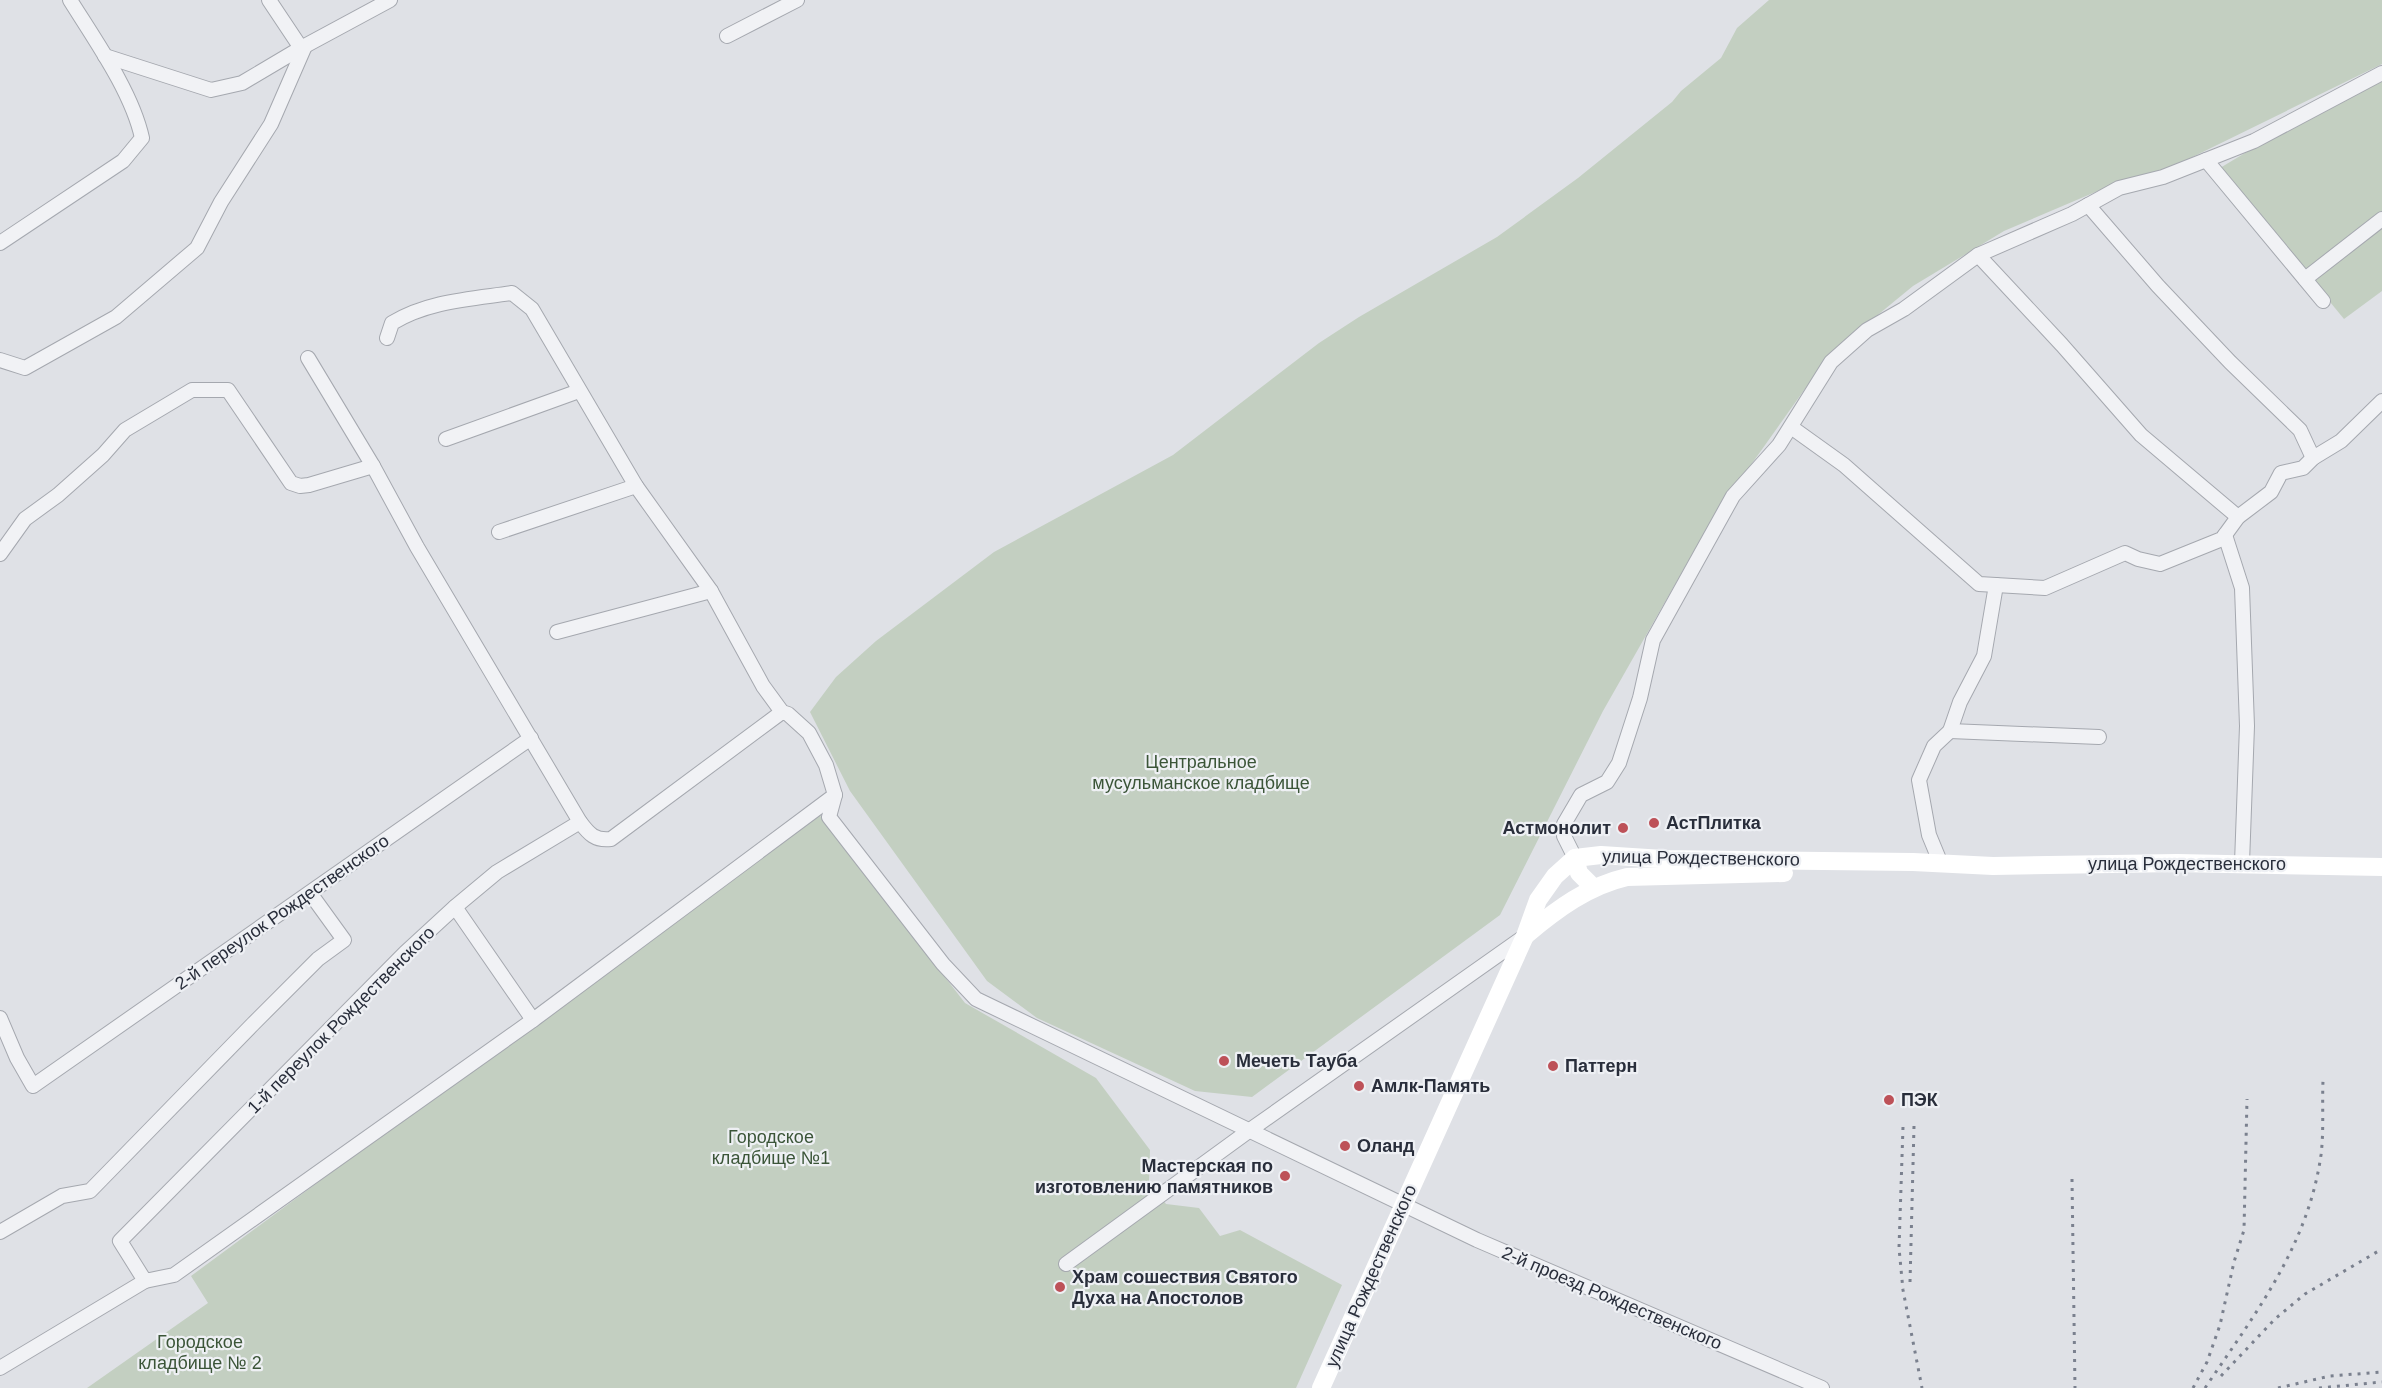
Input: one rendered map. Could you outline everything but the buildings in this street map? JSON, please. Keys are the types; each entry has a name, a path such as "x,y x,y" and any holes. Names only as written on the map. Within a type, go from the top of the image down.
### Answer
{"main road":[{"name":"улица Рождественского","path":"1321,1388 1525,936 1538,900 1555,876 1575,858 1601,855 1663,859 1993,866 2242,863 2382,867"},
{"path":"1525,936 1551,914 1612,874 1610,865 1601,855"},
{"path":"1575,858 1579,873 1600,884 1628,877 1993,866"}],"street":[{"path":"0,243 123,161 142,138 138,120 105,56 70,0"},
{"path":"269,0 303,47"},
{"path":"105,56 211,90 242,83 390,0"},
{"path":"727,36 797,0"},
{"path":"0,360 25,368 116,317 196,248 221,202 272,123 303,47"},
{"path":"1575,858 1564,836 1564,824 1581,795 1607,782 1619,763 1640,698 1653,640 1733,496 1779,445 1831,362 1867,330 1904,309 1978,255 2088,205 2119,188 2163,177 2253,141 2382,72"},
{"path":"2206,160 2323,301"},
{"path":"2088,205 2174,303 2300,430 2313,458"},
{"path":"2305,279 2382,219"},
{"path":"1978,255 2141,435 2238,517"},
{"path":"0,1368 145,1281 174,1275 533,1020 835,795 826,765 809,733 788,714 782,712 763,686 711,591 636,486 532,309 512,293 431,306 408,314 392,323 387,338"},
{"path":"308,358 580,822 590,835 600,841 610,839 782,712"},
{"path":"0,554 25,519 58,495 103,455 125,430 192,390 228,390 291,483 300,486 309,485 373,466"},
{"path":"446,439 579,391"},
{"path":"1791,427 1844,465 1979,584 2045,588 2125,553 2138,559 2160,564 2222,539 2238,517 2271,492 2281,473 2303,468 2313,458 2341,441 2382,400"},
{"path":"499,532 636,486"},
{"path":"2225,535 2242,588 2247,726 2242,863"},
{"path":"1941,864 1929,835 1919,780 1934,746 1950,731 1960,702 1984,656 1995,585"},
{"path":"557,632 711,591"},
{"path":"1950,731 2099,737"},
{"name":"2-й переулок Рождественского","path":"0,1018 17,1058 33,1086 531,738"},
{"name":"2-й проезд Рождественского","path":"835,795 829,817 944,964 976,999 1476,1240 1822,1388"},
{"name":"1-й переулок Рождественского","path":"145,1281 120,1241 405,952 497,872 580,822"},
{"path":"0,1232 62,1196 90,1191 318,959 344,940 310,893"},
{"path":"455,907 533,1020"},
{"path":"1066,1264 1250,1130 1525,936"}],"green space":[{"name":"Центральное мусульманское кладбище","path":"1769,0 2382,0 2382,64 2164,171 2126,179 2004,231 1913,286 1829,355 1711,521 1603,711 1500,915 1252,1097 1195,1091 1037,1018 987,981 850,791 810,712 836,677 876,641 994,552 1173,455 1319,343 1359,317 1497,237 1578,178 1672,102 1681,91 1721,58 1737,28"},
{"path":"2382,78 2382,291 2344,319 2220,168 2275,135"},
{"name":"Городское кладбище №1","path":"818,813 965,1003 1096,1078 1150,1150 1149,1181 1166,1204 1199,1208 1220,1236 1240,1230 1342,1285 1296,1388 87,1388 208,1303 191,1276"}],"railway":[{"path":"2205,1388 2277,1278 2304,1219 2321,1155 2323,1081"},
{"path":"2193,1388 2207,1362 2220,1325 2234,1262 2244,1230 2247,1099"},
{"path":"1910,1282 1914,1126"},
{"path":"1903,1127 1899,1248 1903,1290 1922,1388"},
{"path":"2072,1179 2075,1388"},
{"path":"2221,1376 2275,1319 2305,1294 2382,1249"},
{"path":"2278,1388 2330,1376 2382,1372"},
{"path":"2319,1388 2382,1382"}],"place":[{"name":"АстПлитка","path":"1654,823"},
{"name":"Астмонолит","path":"1623,828"},
{"name":"Мечеть Тауба","path":"1224,1061"},
{"name":"Паттерн","path":"1553,1066"},
{"name":"Амлк-Память","path":"1359,1086"},
{"name":"ПЭК","path":"1889,1100"},
{"name":"Оланд","path":"1345,1146"},
{"name":"Мастерская по изготовлению памятников","path":"1285,1176"},
{"name":"Храм сошествия Святого Духа на Апостолов","path":"1060,1287"}],"park label":[{"name":"Городское кладбище № 2","path":"200,1352"}]}
